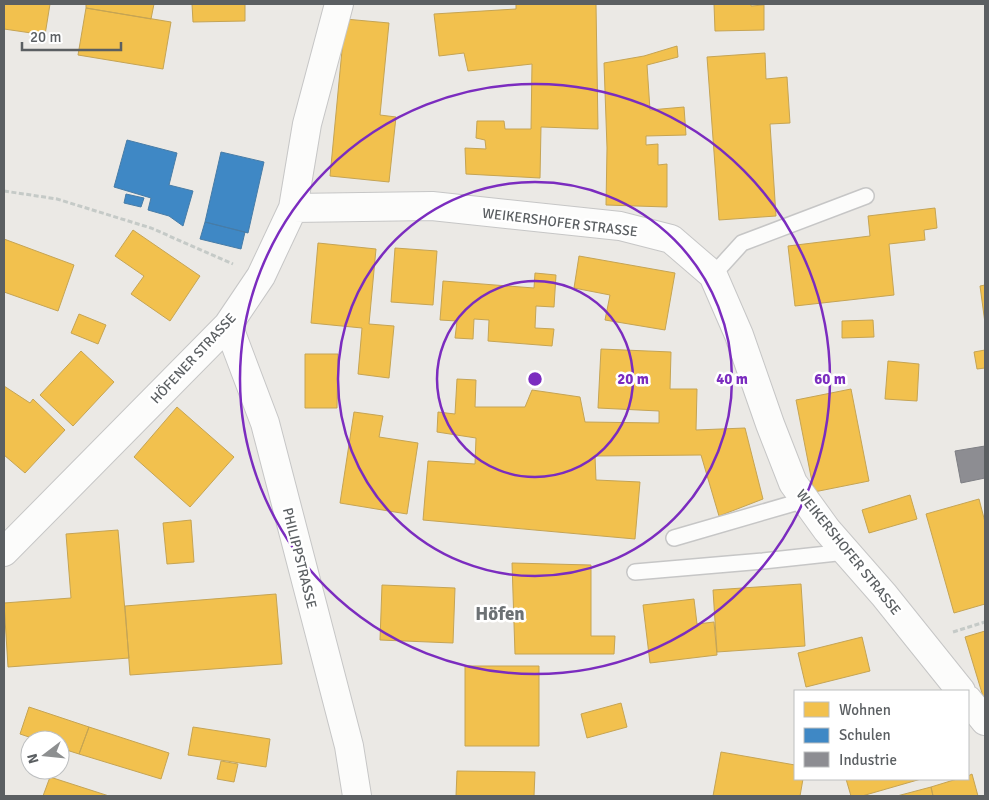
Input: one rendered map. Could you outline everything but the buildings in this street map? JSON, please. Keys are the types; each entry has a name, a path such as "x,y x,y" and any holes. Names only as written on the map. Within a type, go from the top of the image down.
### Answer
{"street":[{"name":"HÖFENER STRASSE","path":"4,552 228,325 261,276 293,208 307,124 340,4"},
{"name":"WEIKERSHOFER STRASSE","path":"293,208 432,206 620,226 671,239 713,275 739,335 793,483 827,530 884,595 960,690"},
{"name":"PHILIPPSTRASSE","path":"228,325 265,423 348,746 357,796"},
{"path":"969,701 985,722"}],"lane":[{"path":"713,275 742,243 866,196"},
{"path":"674,538 805,500"},
{"path":"635,572 846,552"}],"path":[{"path":"4,191 57,199 151,228 261,276"}],"district":[{"name":"Höfen","path":"500,613"}]}
